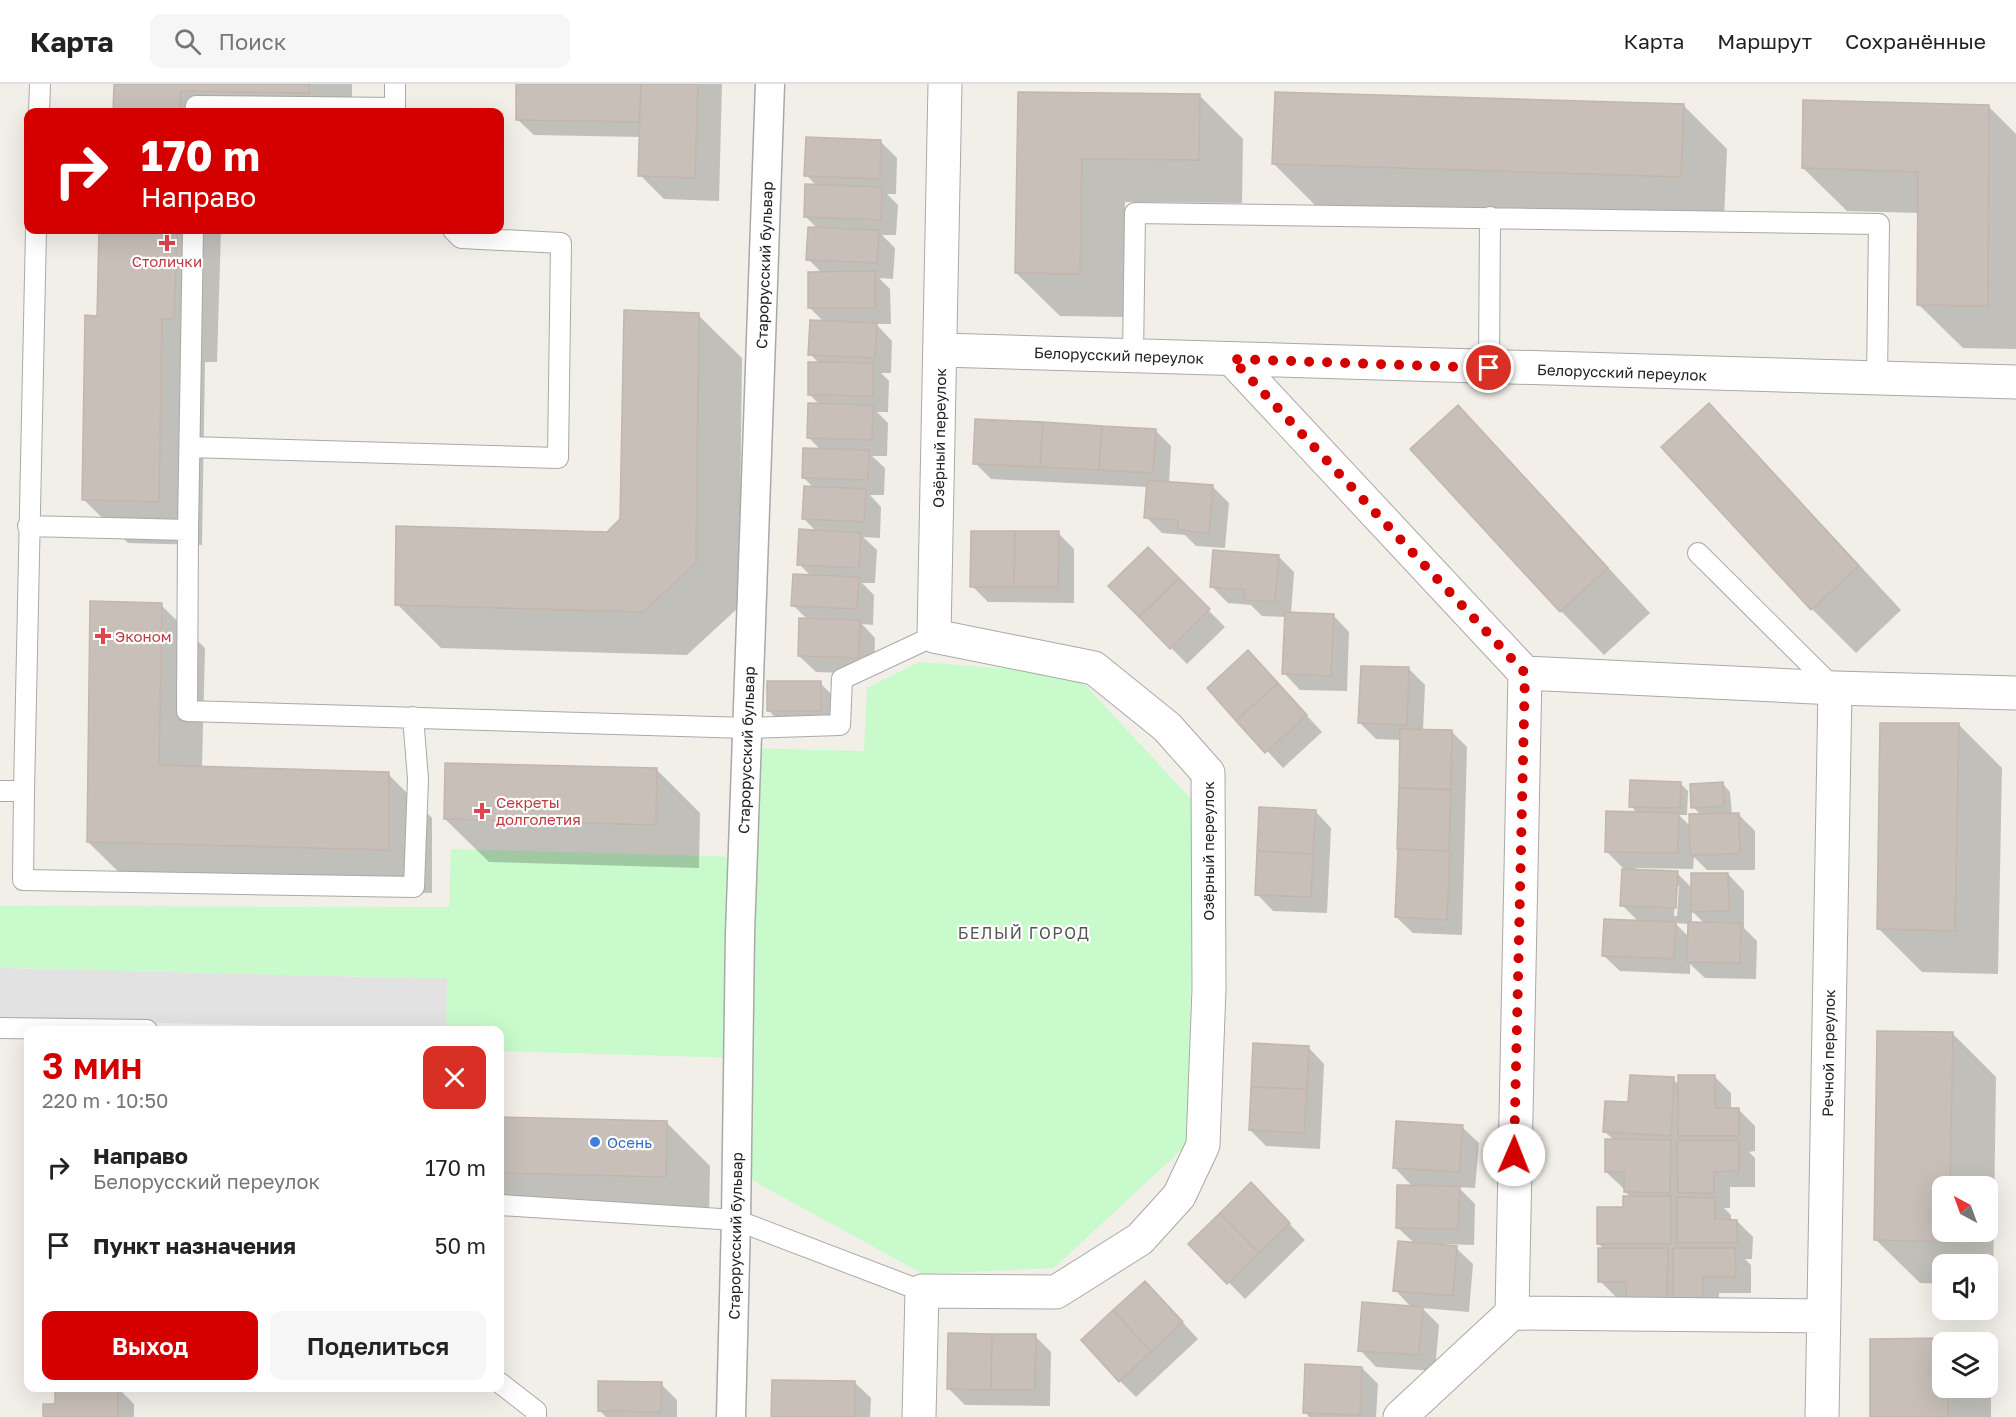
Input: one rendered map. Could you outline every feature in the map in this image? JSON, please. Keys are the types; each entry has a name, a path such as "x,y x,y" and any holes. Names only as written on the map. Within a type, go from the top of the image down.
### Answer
{"street":[{"name":"Старорусский бульвар","path":"731,1417 746,728 770,84"},
{"name":"Озёрный переулок","path":"922,1291 1056,1292 1140,1239 1179,1196 1203,1145 1209,989 1208,773 1167,727 1094,668 934,636 945,84"},
{"name":"Белорусский переулок","path":"941,350 2016,382"},
{"path":"1232,359 1525,673 1512,1313"},
{"path":"1525,673 1834,688 2016,693"},
{"name":"Речной переулок","path":"1822,1417 1834,688"},
{"path":"919,1417 922,1291"},
{"path":"1400,1417 1512,1313 1824,1316"}],"lane":[{"path":"39,108 40,84"},
{"path":"394,108 395,84"},
{"path":"196,108 196,106 295,108"},
{"path":"1133,356 1135,213 1879,224 1877,379"},
{"path":"1489,368 1490,217"},
{"path":"36,234 28,526 23,880 414,886 418,779 413,717"},
{"path":"193,234 187,711 746,728 840,724 842,679 934,636"},
{"path":"190,447 558,458 561,243 461,238 457,234"},
{"path":"28,526 188,530"},
{"path":"1698,553 1834,688"},
{"path":"0,791 24,791"},
{"path":"0,1028 24,1028"},
{"path":"504,1205 736,1221 922,1291"},
{"path":"504,1386 536,1411 536,1417"}],"green space":[{"path":"919,662 1075,674 1194,802 1188,1144 1054,1268 923,1274 739,1173 739,1058 504,1051 504,1026 445,1026 447,979 0,968 0,906 449,907 451,849 744,857 746,748 864,751 867,688"}],"shaded area":[{"path":"0,968 447,979 446,1026 284,1026 0,1019"}],"building":[{"path":"114,84 309,84 309,93 181,91 180,108 113,108"},
{"path":"516,84 641,84 639,122 516,120"},
{"path":"641,84 698,84 695,178 638,176"},
{"path":"1018,92 1200,94 1199,160 1082,159 1080,274 1015,273"},
{"path":"1275,92 1684,104 1681,177 1272,164"},
{"path":"1803,100 1989,105 1988,306 1917,305 1918,172 1802,168"},
{"path":"806,137 881,140 880,179 804,176"},
{"path":"805,184 882,187 881,220 804,217"},
{"path":"808,227 879,230 877,263 806,260"},
{"path":"99,234 177,234 174,319 162,319 159,502 82,500 85,315 97,316"},
{"path":"875,271 875,308 808,308 808,272"},
{"path":"624,310 699,313 696,563 643,612 395,605 396,526 607,532 620,519"},
{"path":"810,320 877,323 875,358 808,355"},
{"path":"808,362 873,363 873,396 808,395"},
{"path":"808,403 873,405 872,440 807,438"},
{"path":"1709,403 1859,566 1811,610 1661,447"},
{"path":"1458,405 1608,568 1560,612 1410,449"},
{"path":"975,419 1043,422 1040,467 973,464"},
{"path":"1043,422 1102,426 1099,470 1040,467"},
{"path":"1102,426 1156,429 1153,473 1099,470"},
{"path":"803,448 869,450 868,480 802,478"},
{"path":"1147,480 1213,485 1209,533 1178,530 1178,520 1144,518"},
{"path":"804,486 866,489 864,522 802,519"},
{"path":"799,529 861,533 859,568 797,565"},
{"path":"971,531 1015,531 1014,587 970,587"},
{"path":"1015,531 1059,531 1058,587 1014,587"},
{"path":"1148,547 1179,578 1139,617 1108,586"},
{"path":"1213,550 1279,555 1275,602 1244,600 1245,590 1210,587"},
{"path":"793,574 859,577 857,609 791,606"},
{"path":"1179,578 1210,609 1170,649 1139,617"},
{"path":"90,601 162,603 159,765 389,772 389,850 87,842"},
{"path":"1285,612 1334,614 1331,676 1282,674"},
{"path":"799,618 860,620 859,658 798,656"},
{"path":"1248,650 1278,683 1236,721 1207,688"},
{"path":"1361,666 1409,667 1407,725 1358,723"},
{"path":"767,681 821,681 821,711 767,711"},
{"path":"1278,683 1307,715 1265,753 1236,721"},
{"path":"1880,723 1959,723 1955,931 1877,929"},
{"path":"1400,729 1452,730 1451,789 1399,788"},
{"path":"445,763 657,768 656,825 444,819"},
{"path":"1630,780 1681,782 1680,808 1629,807"},
{"path":"1723,782 1724,806 1691,808 1690,784"},
{"path":"1399,788 1451,790 1449,851 1397,849"},
{"path":"1259,807 1316,810 1313,854 1257,851"},
{"path":"1606,811 1679,813 1678,853 1605,852"},
{"path":"1739,813 1740,854 1690,855 1689,814"},
{"path":"1398,849 1450,851 1447,920 1395,917"},
{"path":"1257,851 1313,854 1311,897 1255,895"},
{"path":"1622,869 1678,871 1676,908 1620,906"},
{"path":"1691,873 1728,873 1729,911 1691,912"},
{"path":"1604,919 1676,922 1674,959 1602,956"},
{"path":"1688,922 1741,923 1740,963 1687,962"},
{"path":"1877,1031 1953,1032 1950,1176 1932,1176 1932,1242 1874,1240"},
{"path":"1253,1043 1309,1046 1307,1089 1251,1087"},
{"path":"1630,1075 1674,1077 1671,1136 1603,1132 1605,1101 1628,1102"},
{"path":"1678,1075 1715,1075 1715,1108 1739,1108 1739,1136 1678,1136"},
{"path":"1251,1087 1307,1089 1304,1133 1249,1130"},
{"path":"504,1117 667,1121 666,1177 504,1173"},
{"path":"1396,1121 1463,1125 1459,1172 1393,1168"},
{"path":"1605,1139 1671,1140 1670,1193 1624,1192 1624,1172 1605,1172"},
{"path":"1677,1140 1739,1140 1739,1171 1714,1172 1714,1193 1678,1193"},
{"path":"1251,1182 1290,1223 1259,1253 1220,1213"},
{"path":"1397,1185 1460,1186 1458,1229 1396,1228"},
{"path":"1623,1196 1671,1196 1671,1244 1597,1244 1597,1207 1623,1207"},
{"path":"1677,1197 1715,1198 1715,1219 1737,1220 1737,1243 1677,1243"},
{"path":"1220,1213 1259,1253 1227,1284 1188,1244"},
{"path":"1398,1241 1457,1246 1453,1296 1393,1291"},
{"path":"1598,1248 1668,1248 1667,1303 1626,1303 1626,1282 1598,1282"},
{"path":"1673,1248 1735,1248 1736,1277 1703,1277 1703,1302 1673,1302"},
{"path":"1145,1281 1183,1322 1151,1352 1113,1310"},
{"path":"1362,1302 1423,1307 1419,1355 1358,1351"},
{"path":"1113,1310 1151,1352 1119,1382 1081,1340"},
{"path":"948,1333 992,1334 991,1390 947,1389"},
{"path":"992,1334 1036,1334 1035,1390 991,1390"},
{"path":"1932,1338 1932,1398 1948,1398 1948,1417 1870,1417 1870,1339"},
{"path":"1305,1364 1362,1367 1360,1415 1303,1413"},
{"path":"772,1380 855,1381 855,1417 771,1417"},
{"path":"598,1381 662,1382 661,1412 598,1411"},
{"path":"55,1392 118,1392 118,1417 43,1417 43,1404 55,1404"}],"place":[{"name":"Столички","path":"167,243"},
{"name":"Эконом","path":"103,636"},
{"name":"Секреты долголетия","path":"482,811"},
{"name":"Осень","path":"595,1142"}],"district":[{"name":"БЕЛЫЙ ГОРОД","path":"1024,933"}],"route":[{"path":"1489,368 1232,359 1525,673 1514,1155"}]}
